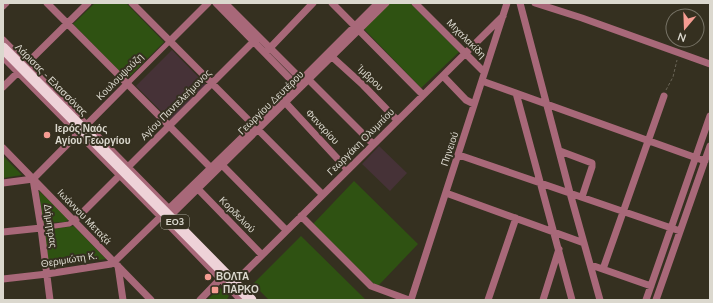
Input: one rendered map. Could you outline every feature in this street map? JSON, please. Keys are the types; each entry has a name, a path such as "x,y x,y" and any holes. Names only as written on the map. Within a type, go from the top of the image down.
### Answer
{"highway":[{"name":"Λάρισας - Ελασσόνας","path":"3,48 22,68 68,110 82,129 167,215 223,276 234,283 251,300"}],"street":[{"path":"3,6 6,3"},
{"path":"47,3 213,170"},
{"path":"3,87 88,3"},
{"path":"132,3 322,194"},
{"name":"Κουλουψούζη","path":"33,179 208,3"},
{"path":"216,3 256,39"},
{"path":"225,3 267,51 373,144"},
{"path":"267,51 313,3"},
{"path":"332,3 423,95"},
{"name":"Γεωργίου Δευτέρου","path":"357,28 378,3"},
{"name":"Γεωργίου Δευτέρου","path":"167,215 357,28 386,3"},
{"name":"Μιχαλακίδη","path":"415,3 484,72"},
{"name":"Πηνειού","path":"410,300 459,155 507,3"},
{"path":"520,3 600,300"},
{"path":"535,3 582,18 710,64"},
{"name":"Γεωργάκη Ολυμπίου","path":"234,283 502,16"},
{"name":"Αγίου Παντελεήμονος","path":"74,221 256,39"},
{"path":"3,40 22,68 82,129"},
{"name":"Ίμβρου","path":"330,55 398,120"},
{"path":"3,57 22,68"},
{"path":"443,76 466,100 474,104"},
{"path":"482,81 705,161"},
{"path":"516,93 555,232 572,300"},
{"path":"604,269 664,96"},
{"name":"Φαναρίου","path":"284,101 347,169"},
{"path":"646,300 710,116"},
{"name":"Γεωργίου Δευτέρου","path":"167,215 198,189 213,170 222,165 256,128"},
{"path":"656,300 710,146"},
{"name":"Ιωάννου Μεταξά","path":"3,148 151,300"},
{"path":"560,151 592,163 582,197"},
{"path":"459,155 680,231"},
{"path":"222,165 286,230"},
{"path":"3,183 33,179"},
{"name":"Δήμητρας","path":"33,179 42,228 50,300"},
{"name":"Κορδελιού","path":"198,189 262,255"},
{"path":"446,193 584,243"},
{"path":"123,300 116,264 167,215"},
{"path":"300,216 371,286 410,300"},
{"path":"488,300 516,218"},
{"path":"3,232 69,224 74,221"},
{"path":"543,300 559,248"},
{"name":"Θεριμιώτη Κ.","path":"3,279 116,264"},
{"path":"591,265 652,286"},
{"path":"200,300 223,276 241,300"}],"path":[{"path":"664,96 673,77 679,53"}],"shaded area":[{"path":"172,50 206,85 170,120 136,86"},
{"path":"379,146 407,173 390,191 362,164"}],"green space":[{"path":"95,3 126,3 164,42 127,79 73,24"},
{"path":"390,3 410,3 459,52 421,88 364,29"},
{"path":"3,156 22,175 3,178"},
{"path":"354,181 418,244 377,287 313,224"},
{"path":"39,191 70,219 65,222 43,223"},
{"path":"74,226 106,259 49,267 44,230"},
{"path":"301,236 366,300 269,300 253,284"},
{"path":"220,288 229,296 227,299 228,300 207,300"}],"place":[{"name":"Ιερός Ναός Αγίου Γεωργίου","path":"47,135"},
{"name":"ΒΟΛΤΑ","path":"208,277"},
{"name":"ΠΑΡΚΟ","path":"215,290"}]}
